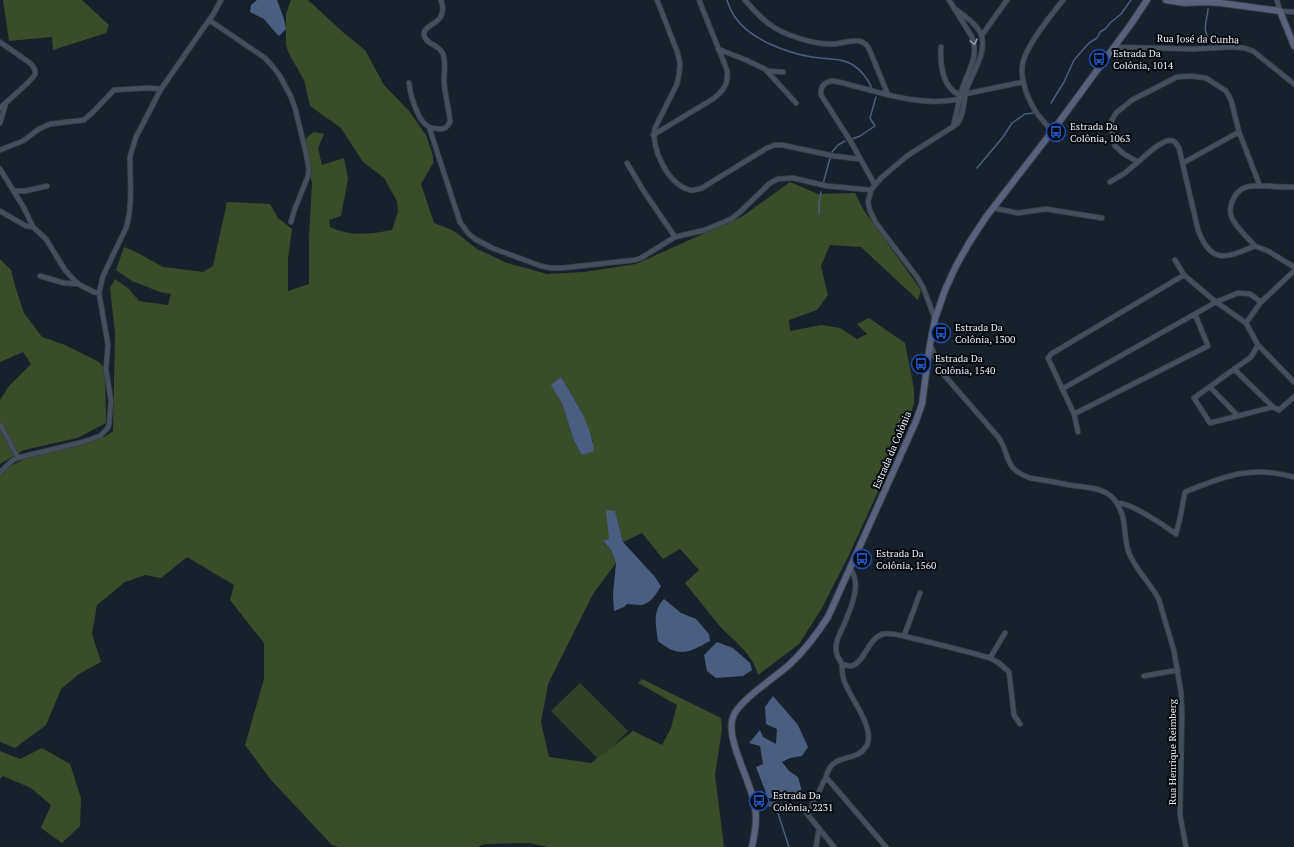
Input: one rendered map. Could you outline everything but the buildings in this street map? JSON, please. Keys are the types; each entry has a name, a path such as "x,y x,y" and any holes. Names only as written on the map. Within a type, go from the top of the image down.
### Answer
{"main road":[{"name":"Estrada da Colônia","path":"752,847 756,815 754,802 735,746 731,728 732,718 744,702 789,665 806,648 818,634 828,617 916,421 922,404 930,344 935,320 945,290 956,266 969,243 993,208 1132,24 1147,0"},
{"path":"1166,0 1185,3 1221,3 1280,11 1294,46"}],"street":[{"path":"0,472 18,458 100,436 109,425 111,401 106,369 108,344 99,293 103,276 124,232 128,219 131,202 130,158 132,150 140,130 161,89 209,20 221,0"},
{"path":"409,83 416,109 424,122 434,128 444,128 448,126 450,122 444,82 444,54 438,47 427,40 424,35 427,28 442,16 443,10 441,0"},
{"path":"657,0 677,51 680,63 677,84 653,135 656,152 664,167 675,182 682,187 690,190 696,190 712,183 767,148 775,145 859,159"},
{"path":"653,135 713,100 725,87 728,78 727,70 699,0"},
{"path":"745,0 768,24 786,34 824,44 835,44 849,41 863,42 870,51 888,95"},
{"path":"949,0 972,37 976,50 953,127"},
{"path":"982,35 1007,0"},
{"path":"1052,131 1035,111 1023,82 1022,66 1026,52 1063,0"},
{"path":"1277,0 1280,11 1294,12"},
{"path":"935,320 920,282 873,217 868,202 871,190 875,185 907,156 957,124 961,117 962,96 982,52 982,35 977,27 955,9"},
{"path":"209,20 265,58 280,76 291,97 303,139 309,170 291,222"},
{"path":"0,42 30,63 35,69 34,77 0,108"},
{"path":"941,47 941,59 945,78 953,91 962,96"},
{"name":"Rua José da Cunha","path":"1114,47 1192,49 1233,47 1244,48 1253,51 1294,84"},
{"path":"718,48 768,71 796,103"},
{"path":"768,71 783,72"},
{"path":"1138,162 1124,154 1115,146 1111,128 1112,120 1116,113 1132,100 1176,77 1191,76 1206,78 1226,91 1231,100 1239,132 1260,186"},
{"path":"875,185 859,159 851,142 821,94 822,86 829,81 914,101 925,102 938,102 1023,82"},
{"path":"0,150 23,141 39,129 54,122 84,120 114,90 147,88 161,89"},
{"path":"0,123 7,102"},
{"path":"429,126 463,228 475,239 492,248 550,268 634,260 646,255 675,237 706,230 731,219 770,183 778,179 793,178 827,186 871,190"},
{"path":"1183,163 1239,132"},
{"path":"1110,182 1125,173 1161,143 1167,140 1172,140 1176,142 1179,148 1198,230 1205,246 1213,253 1220,256 1230,256 1255,246"},
{"path":"627,163 643,190 675,237"},
{"path":"0,169 24,208 33,227 46,239 65,270 80,285 99,293"},
{"path":"14,191 25,191 47,186"},
{"path":"1294,188 1260,186 1245,187 1234,196 1230,208 1230,214 1233,220 1255,246 1268,251 1294,267"},
{"path":"993,208 1018,213 1046,209 1102,218"},
{"path":"0,211 26,226 33,227"},
{"path":"1175,260 1184,275 1216,302 1246,322 1258,345 1294,382"},
{"path":"1246,322 1261,302 1294,271"},
{"path":"1078,432 1074,414 1048,358 1051,354 1184,275"},
{"path":"40,276 64,283 80,285"},
{"path":"1062,389 1216,302 1238,293 1250,294 1261,302"},
{"path":"1074,414 1208,346 1194,314"},
{"path":"930,344 945,376 998,438 1008,461 1021,475 1102,491 1108,494 1117,503 1126,504 1134,508 1176,534 1185,492 1220,478 1245,472 1272,472 1294,477"},
{"path":"1258,345 1251,357 1194,398 1210,423 1272,407"},
{"path":"1234,369 1272,407 1279,410 1294,397"},
{"path":"1210,387 1238,416"},
{"path":"0,424 18,458"},
{"name":"Rua Henrique Reimberg","path":"1117,503 1123,520 1125,542 1129,553 1138,570 1159,600 1178,670 1182,707 1180,815 1186,847"},
{"path":"808,814 832,764 837,760 854,756 862,751 868,742 869,733 867,725 845,683 842,673 842,664 837,655 836,648 837,637 848,613 856,589 856,578 854,572 850,568"},
{"path":"904,636 920,593"},
{"path":"990,658 1005,633"},
{"path":"842,664 851,666 854,665 874,640 881,635 888,634 904,636 990,658 999,663 1009,672 1014,715 1020,724"},
{"path":"1144,676 1178,670"},
{"path":"826,777 886,847"},
{"path":"754,802 804,810 834,847"},
{"path":"816,847 819,828"}],"green space":[{"path":"3,0 82,0 109,25 106,33 53,50 52,37 9,41"},
{"path":"291,0 308,0 365,50 384,85 409,111 426,135 433,156 433,163 421,184 434,223 454,231 477,249 507,263 547,274 584,272 636,264 743,216 790,182 818,194 855,193 863,209 921,290 918,300 861,247 830,245 821,266 828,295 817,310 789,320 790,331 821,325 840,328 857,339 867,334 857,324 869,318 905,343 914,389 914,404 897,450 849,555 822,608 799,644 758,675 752,660 747,653 718,624 685,583 699,570 680,549 663,559 642,533 623,542 615,512 609,539 603,542 611,550 616,563 593,594 548,684 541,722 549,757 591,763 633,731 662,745 671,728 677,705 638,683 642,679 721,718 722,729 715,775 724,847 548,847 529,843 485,844 477,847 340,847 332,845 271,780 245,745 264,679 264,643 230,600 234,585 187,557 161,578 145,575 125,582 97,605 92,634 101,662 79,674 61,689 46,725 15,748 0,742 0,475 9,467 28,457 104,437 113,431 115,333 110,288 115,279 128,288 139,301 168,305 171,294 160,292 132,281 116,270 124,247 163,267 203,272 213,266 227,202 270,204 278,218 292,229 288,259 288,291 309,284 309,237 312,183 307,159 306,138 314,132 324,134 318,148 322,165 344,158 348,179 341,216 329,220 330,227 346,232 361,234 392,230 398,212 397,201 384,178 363,162 341,128 310,106 304,80 289,54 286,45 286,14","holes":["561,377 578,405 593,441 582,455 574,441 562,403"]},
{"path":"0,259 11,270 24,313 42,337 65,345 99,362 105,368 106,423 77,438 24,450 0,464 0,400 9,386 31,364 23,352 0,362"},
{"path":"580,683 628,731 599,760 551,711"},
{"path":"42,748 70,764 81,798 80,826 62,843 41,828 51,805 31,788 3,776 0,779 0,751 20,759"}],"water":[{"path":"257,0 277,0 286,29 279,36 264,19 250,12 251,5"},
{"path":"561,377 577,403 586,422 593,442 594,451 582,455 574,441 562,403 551,385"},
{"path":"606,510 615,511 623,542 655,577 661,586 653,598 647,603 638,605 627,604 624,607 614,611 613,594 616,563 611,550 603,541 609,539"},
{"path":"664,599 681,613 696,619 709,634 710,641 689,651 678,652 658,641 656,614"},
{"path":"717,642 733,648 750,663 752,670 743,676 716,678 707,671 704,655"},
{"path":"773,696 798,725 808,747 802,756 790,758 782,762 789,771 798,777 802,792 797,799 768,798 756,767 763,764 760,746 749,743 760,730 763,737 776,744 777,729 766,724 765,707"}],"waterway":[{"path":"727,0 732,13 741,25 749,32 769,44 791,52 849,63 862,72 872,89"},
{"path":"1051,103 1064,82 1074,60 1089,43 1097,38 1100,32 1121,14 1131,0"},
{"path":"1208,9 1205,26 1206,34 1211,42 1220,45"},
{"path":"852,139 860,136 875,126 870,118 876,97"},
{"path":"977,168 1003,137 1012,123 1025,114 1034,113"},
{"path":"832,152 838,145 845,141"},
{"path":"823,184 830,158"},
{"path":"819,214 821,192"},
{"path":"773,798 789,847"}],"place":[{"name":"Estrada Da Colônia, 1014","path":"1099,59"},
{"name":"Estrada Da Colônia, 1063","path":"1056,132"},
{"name":"Estrada Da Colônia, 1300","path":"941,333"},
{"name":"Estrada Da Colônia, 1540","path":"921,364"},
{"name":"Estrada Da Colônia, 1560","path":"862,559"},
{"name":"Estrada Da Colônia, 2231","path":"759,801"}]}
